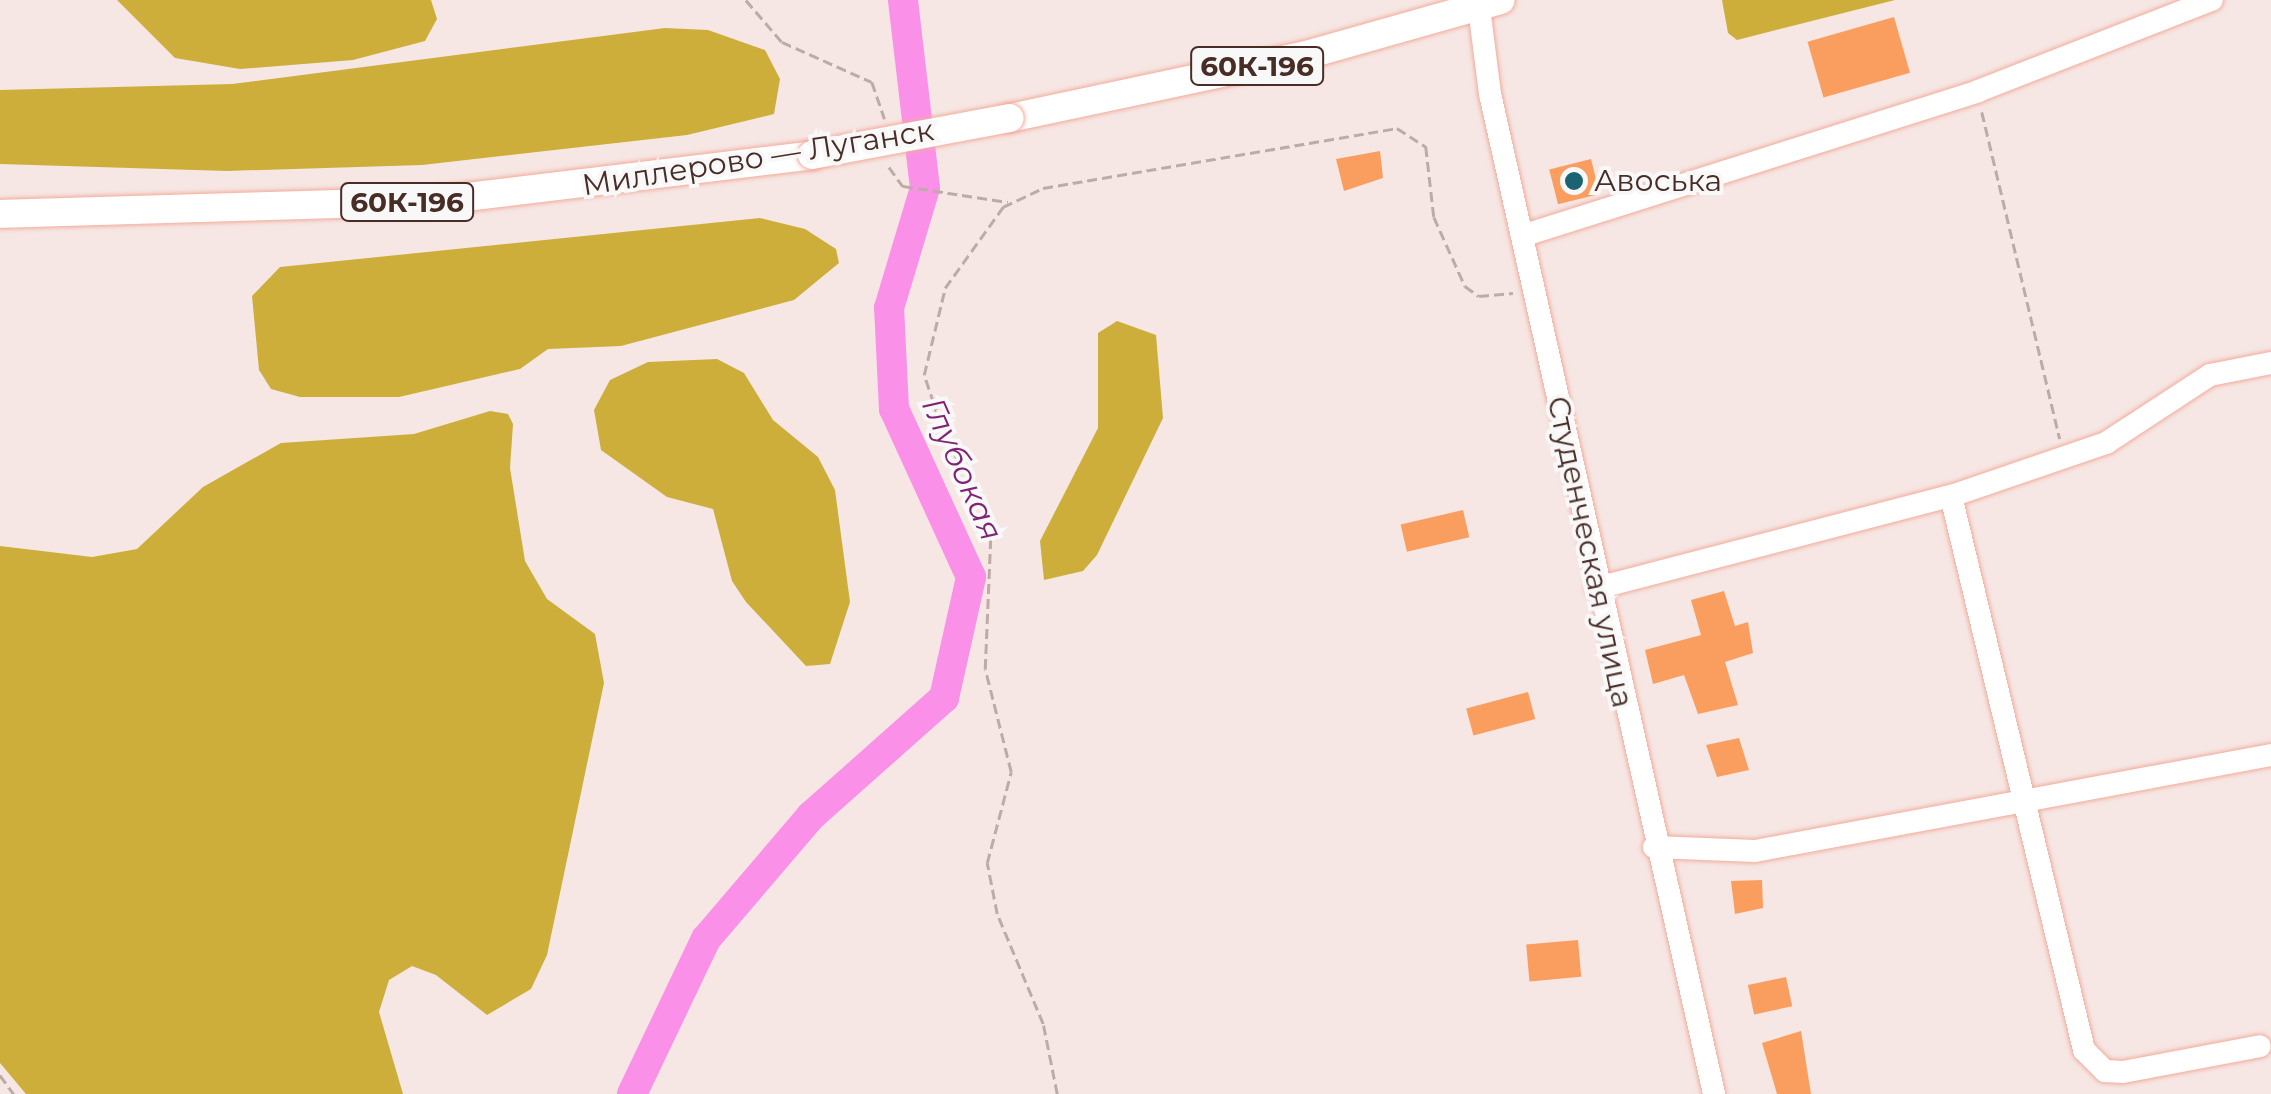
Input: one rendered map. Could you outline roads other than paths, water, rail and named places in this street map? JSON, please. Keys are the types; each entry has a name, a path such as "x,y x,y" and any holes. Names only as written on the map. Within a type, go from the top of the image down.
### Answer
{"main road":[{"name":"Миллерово — Луганск","path":"0,214 434,201 812,155 1010,118 1310,54 1486,2"}],"street":[{"path":"1522,236 1978,91 2212,0"},
{"name":"Студенческая улица","path":"1486,2 1522,236 1654,848 1714,1094"},
{"path":"1597,588 1950,496 2064,458 2106,443 2210,375 2271,363"},
{"path":"1950,496 2070,1016 2092,1064 2123,1072 2260,1046"},
{"path":"1654,848 1754,851 2271,755"}],"waterway":[{"name":"Глубокая","path":"632,1094 706,939 811,816 944,698 971,577 894,409 889,308 925,188 903,0"}],"place":[{"name":"Авоська","path":"1574,181"}]}
